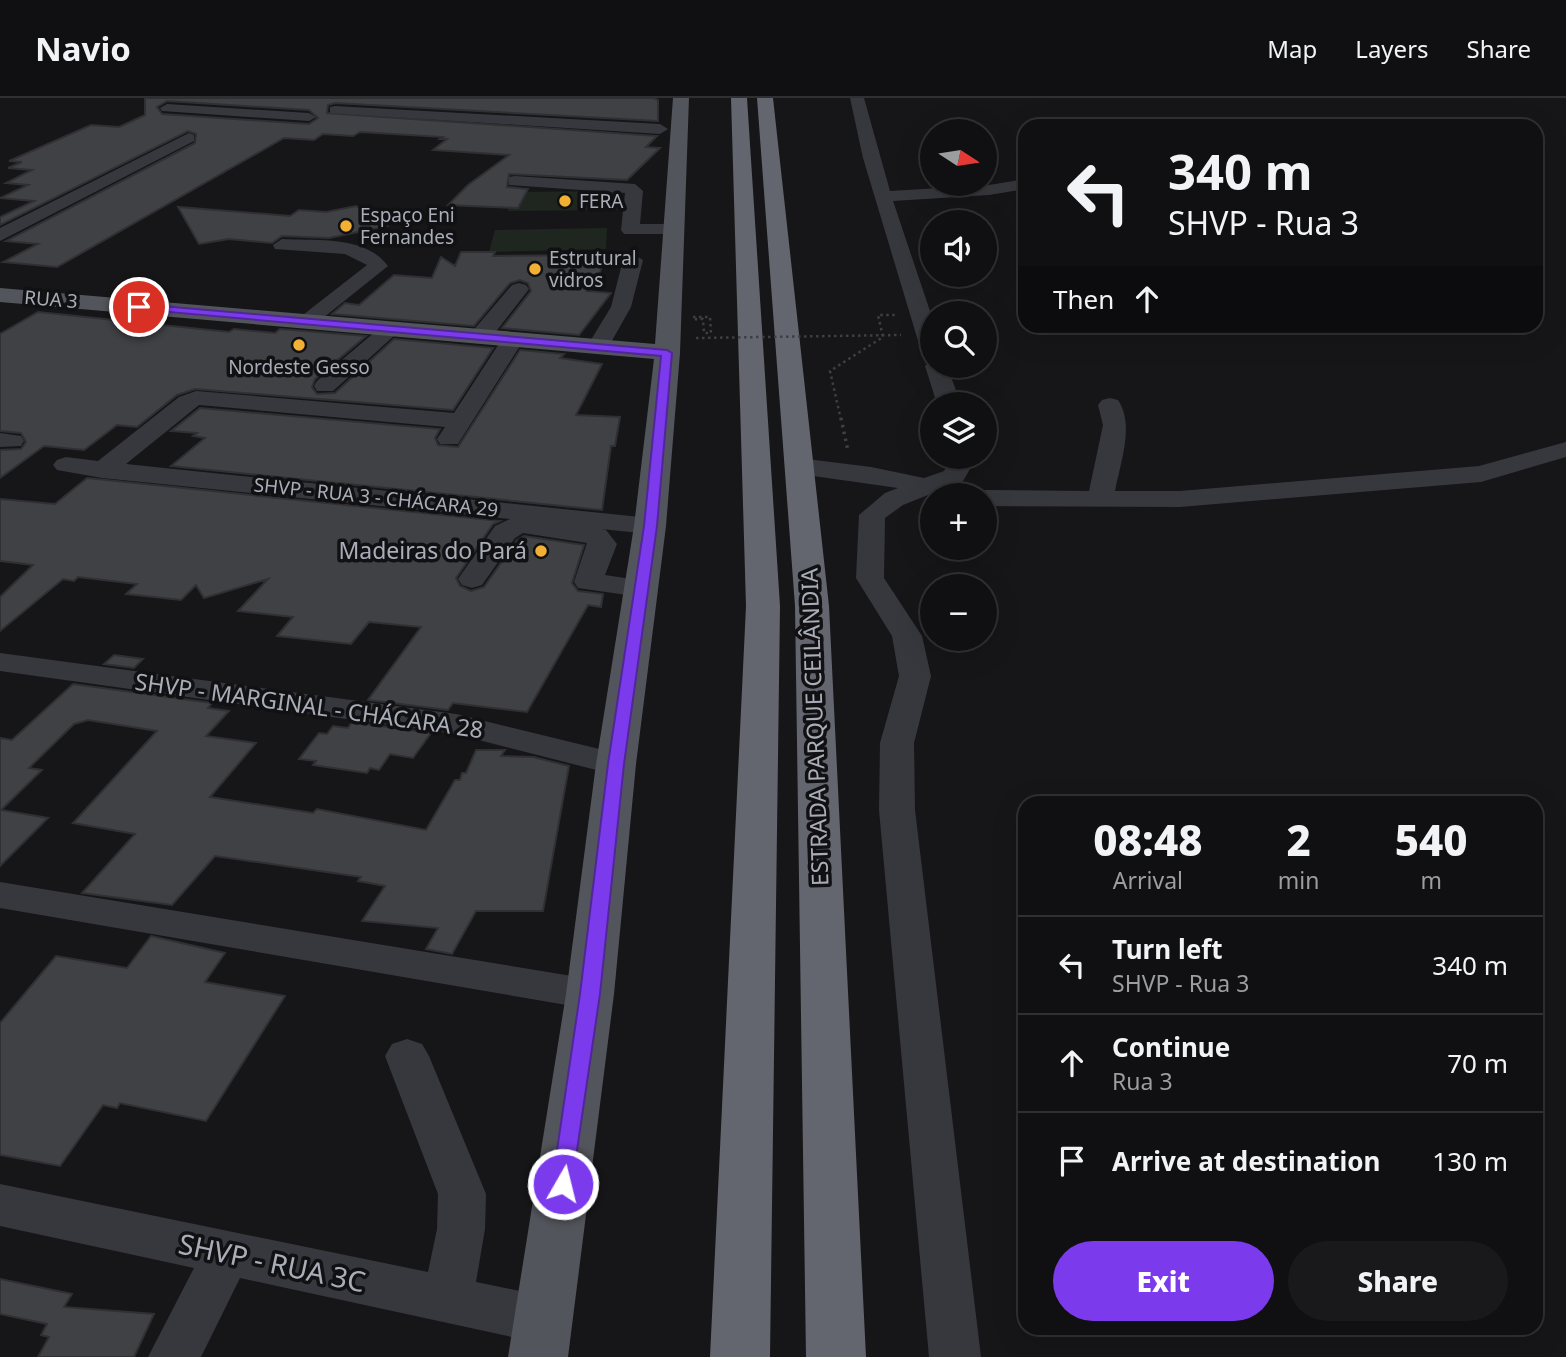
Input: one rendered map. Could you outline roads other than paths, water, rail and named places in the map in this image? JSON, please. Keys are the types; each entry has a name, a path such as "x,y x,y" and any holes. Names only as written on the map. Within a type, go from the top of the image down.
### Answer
{"highway":[{"path":"739,98 763,607 740,1357"},
{"name":"ESTRADA PARQUE CEILÂNDIA","path":"765,98 812,606 836,1357"}],"main road":[{"path":"541,1339 590,994 616,764 650,526 681,345 670,114"},
{"name":"RUA 3","path":"0,295 597,348 681,345"}],"street":[{"path":"234,112 262,98"},
{"path":"857,98 883,197 920,313"},
{"path":"501,120 522,105"},
{"path":"167,108 309,117"},
{"path":"335,110 501,120 670,114"},
{"path":"0,235 189,138"},
{"path":"515,181 629,188 634,191 630,230 632,256 621,307 597,348"},
{"path":"883,197 989,190 1018,185"},
{"path":"630,230 674,229"},
{"path":"282,245 356,251 371,256 378,266 306,322"},
{"path":"479,338 519,289"},
{"path":"325,386 389,330"},
{"path":"102,470 187,402 196,398 453,430 512,341"},
{"path":"1101,498 1115,425 1110,405"},
{"path":"997,498 1180,499 1481,474 1566,449"},
{"name":"SHVP - RUA 3 - CHÁCARA 29","path":"66,465 650,526"},
{"path":"799,466 920,486"},
{"path":"936,483 954,476 958,469"},
{"path":"920,489 894,499 872,515 870,578 907,636 915,676 897,743 897,810 955,1357"},
{"path":"472,579 505,532 524,524 596,536 603,544 588,582 641,588"},
{"name":"SHVP - MARGINAL - CHÁCARA 28","path":"0,662 456,724 616,764"},
{"path":"0,895 590,994"},
{"path":"407,1056 462,1194 461,1229 447,1300"},
{"name":"SHVP - RUA 3C","path":"0,1205 447,1300 541,1339"},
{"path":"174,1357 226,1253"}],"place":[{"name":"FERA","path":"565,201"},
{"name":"Espaço Eni Fernandes","path":"346,226"},
{"name":"Estrutural vidros","path":"535,269"},
{"name":"Nordeste Gesso","path":"299,345"},
{"name":"Madeiras do Pará","path":"541,551"}]}
